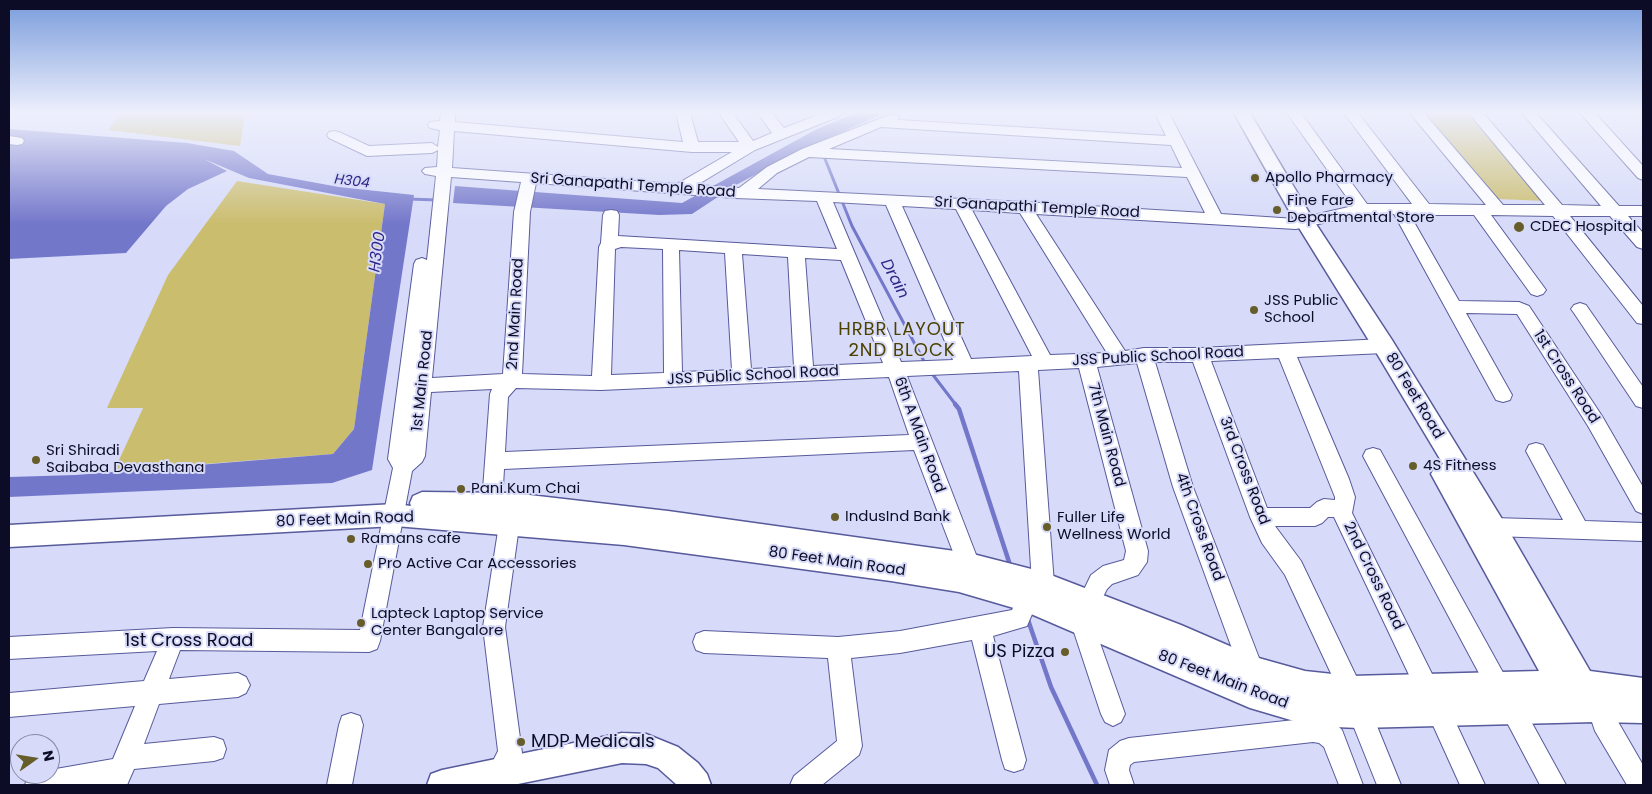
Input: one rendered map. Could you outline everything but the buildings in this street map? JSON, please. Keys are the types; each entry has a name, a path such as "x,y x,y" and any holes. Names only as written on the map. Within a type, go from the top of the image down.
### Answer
{"main road":[{"name":"80 Feet Road","path":"1257,150 1377,347 1493,527 1583,702"},
{"name":"80 Feet Road","path":"1262,150 1301,223"},
{"name":"80 Feet Road","path":"1377,347 1482,542 1583,702"},
{"name":"80 Feet Main Road","path":"9,520 396,509 504,510 668,522 971,575 1027,595 1085,612 1256,683 1311,712 1355,702 1433,700 1513,711 1643,692"},
{"name":"80 Feet Main Road","path":"9,536 396,509"},
{"name":"80 Feet Main Road","path":"1433,700 1498,686 1583,702 1643,709"},
{"path":"442,785 500,779 622,748 646,749 668,757 696,785"}],"street":[{"path":"362,150 371,152 401,150"},
{"path":"432,150 437,172"},
{"path":"437,172 439,150"},
{"path":"687,189 745,150"},
{"path":"739,193 772,170 811,150"},
{"path":"1181,150 1216,219"},
{"path":"1321,150 1363,209"},
{"path":"1379,150 1424,209"},
{"path":"1448,150 1499,210"},
{"path":"1507,150 1643,318"},
{"path":"1562,150 1643,243"},
{"path":"1620,150 1643,175"},
{"path":"806,152 1192,173"},
{"name":"Sri Ganapathi Temple Road","path":"437,172 528,185 687,189 1301,223 1363,209 1643,212"},
{"name":"1st Main Road","path":"369,641 403,467 415,456 415,385 437,172"},
{"name":"2nd Main Road","path":"504,510 494,461 499,394 512,381 522,212 528,185"},
{"name":"6th A Main Road","path":"823,196 895,369 971,575"},
{"path":"892,200 965,366"},
{"path":"704,642 838,648 900,642 1019,619 1027,595 1036,363 961,204"},
{"path":"1024,208 1120,359"},
{"path":"1399,209 1503,395"},
{"path":"1479,210 1537,290"},
{"path":"611,215 614,243"},
{"path":"602,383 606,247 614,243 671,244 848,255"},
{"path":"671,244 673,380"},
{"path":"733,248 742,376"},
{"path":"796,252 804,374"},
{"name":"1st Cross Road","path":"1454,307 1519,308 1523,310 1596,421 1643,504"},
{"path":"1580,308 1643,401"},
{"name":"JSS Public School Road","path":"415,385 512,381 602,383 1120,359 1144,355 1377,347"},
{"name":"2nd Cross Road","path":"1285,351 1339,479 1345,497 1342,513 1472,785"},
{"name":"3rd Cross Road","path":"1200,354 1260,517 1269,536 1290,562 1355,702 1389,785"},
{"name":"4th Cross Road","path":"1144,355 1183,488 1256,683"},
{"name":"7th Main Road","path":"1085,612 1099,582 1104,577 1130,568 1136,562 1137,551 1086,360"},
{"path":"494,461 921,442"},
{"path":"1536,451 1580,529"},
{"path":"1373,456 1498,686"},
{"path":"1260,517 1315,517 1324,508 1344,509"},
{"path":"500,779 510,753 494,627 504,510"},
{"path":"1493,527 1643,532"},
{"path":"1085,612 1113,714"},
{"path":"980,628 1014,760"},
{"path":"120,771 173,639"},
{"name":"1st Cross Road","path":"9,648 173,639 369,641"},
{"path":"803,785 850,746 838,648"},
{"path":"9,705 238,685"},
{"path":"1583,702 1641,785"},
{"path":"1513,711 1554,785"},
{"path":"340,785 351,725"},
{"path":"1122,785 1117,770 1118,759 1130,750 1312,730 1325,731 1333,739 1352,785"},
{"path":"37,785 120,771 214,748"}],"shaded area":[{"path":"1455,150 1502,150 1546,201 1497,199"},
{"path":"237,181 385,204 354,429 333,454 114,471 143,408 107,408 168,275"}],"water":[{"path":"9,150 228,150 234,151 268,174 339,187 414,195 372,470 332,483 9,497 9,477 76,475 333,454 354,429 385,204 249,178 204,159 227,171 188,189 166,206 126,253 9,259"},
{"path":"779,150 801,150 736,185 692,214 659,215 453,203 455,186 682,203"}],"waterway":[{"name":"Drain","path":"823,154 852,226 926,365"},
{"name":"H300","path":"409,199 437,200"},
{"name":"Drain","path":"930,371 956,405"},
{"name":"Drain","path":"955,404 959,409 1011,568"},
{"path":"1027,617 1051,687 1097,785"}],"place":[{"name":"Apollo Pharmacy","path":"1255,178"},
{"name":"Fine Fare Departmental Store","path":"1277,210"},
{"name":"CDEC Hospital","path":"1519,227"},
{"name":"JSS Public School","path":"1254,310"},
{"name":"Sri Shiradi Saibaba Devasthana","path":"36,460"},
{"name":"4S Fitness","path":"1413,466"},
{"name":"Pani Kum Chai","path":"461,489"},
{"name":"IndusInd Bank","path":"835,517"},
{"name":"Fuller Life Wellness World","path":"1047,527"},
{"name":"Ramans cafe","path":"351,539"},
{"name":"Pro Active Car Accessories","path":"368,564"},
{"name":"Lapteck Laptop Service Center Bangalore","path":"361,623"},
{"name":"US Pizza","path":"1065,652"},
{"name":"MDP Medicals","path":"521,742"}],"district":[{"name":"HRBR LAYOUT 2ND BLOCK","path":"902,340"}],"water label":[{"name":"H304","path":"352,182"}]}
